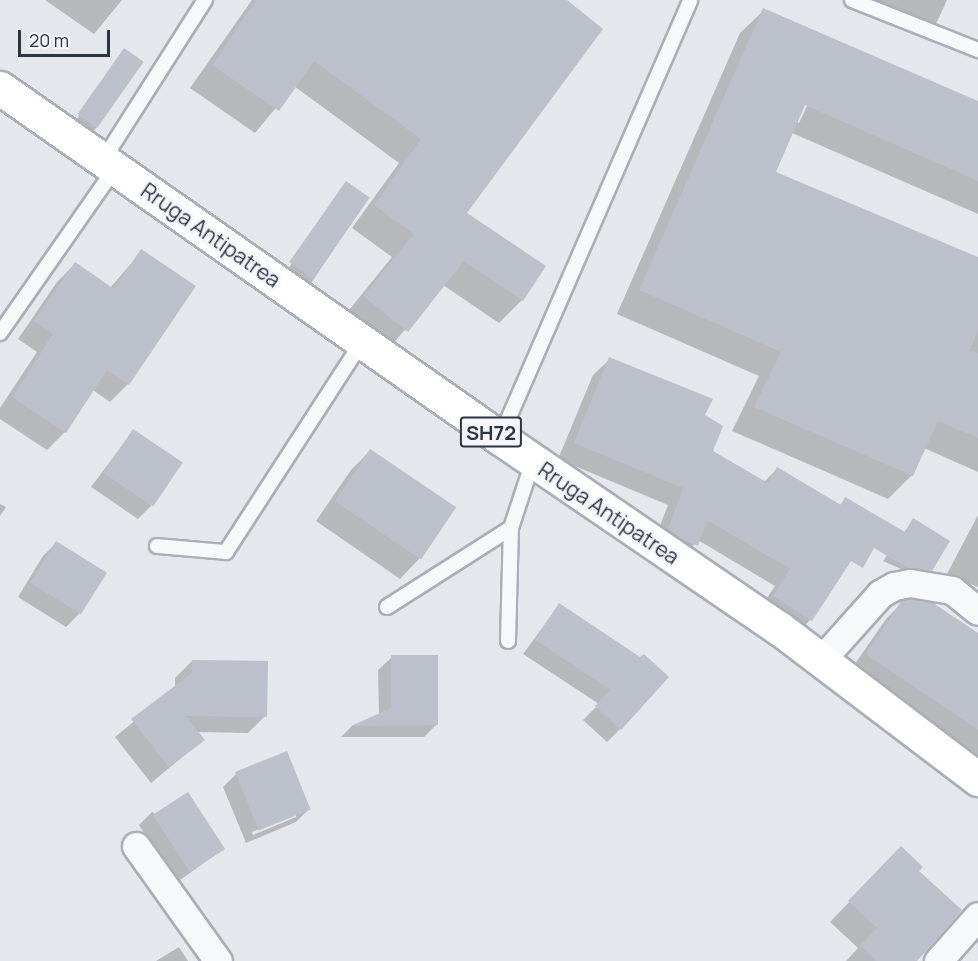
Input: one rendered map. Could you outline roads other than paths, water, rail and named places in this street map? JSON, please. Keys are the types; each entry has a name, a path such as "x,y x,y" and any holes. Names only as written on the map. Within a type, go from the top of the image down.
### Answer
{"main road":[{"name":"Rruga Antipatrea","path":"0,88 821,660 978,779"}],"street":[{"path":"821,660 880,594 894,586 910,583 952,590 978,611"},
{"path":"136,846 218,961"},
{"path":"938,961 978,916"}],"lane":[{"path":"0,333 109,164 205,0"},
{"path":"500,438 690,0"},
{"path":"852,0 978,50"},
{"path":"157,546 226,552 362,342"},
{"path":"508,641 511,528 533,461"},
{"path":"387,608 511,528"}]}
